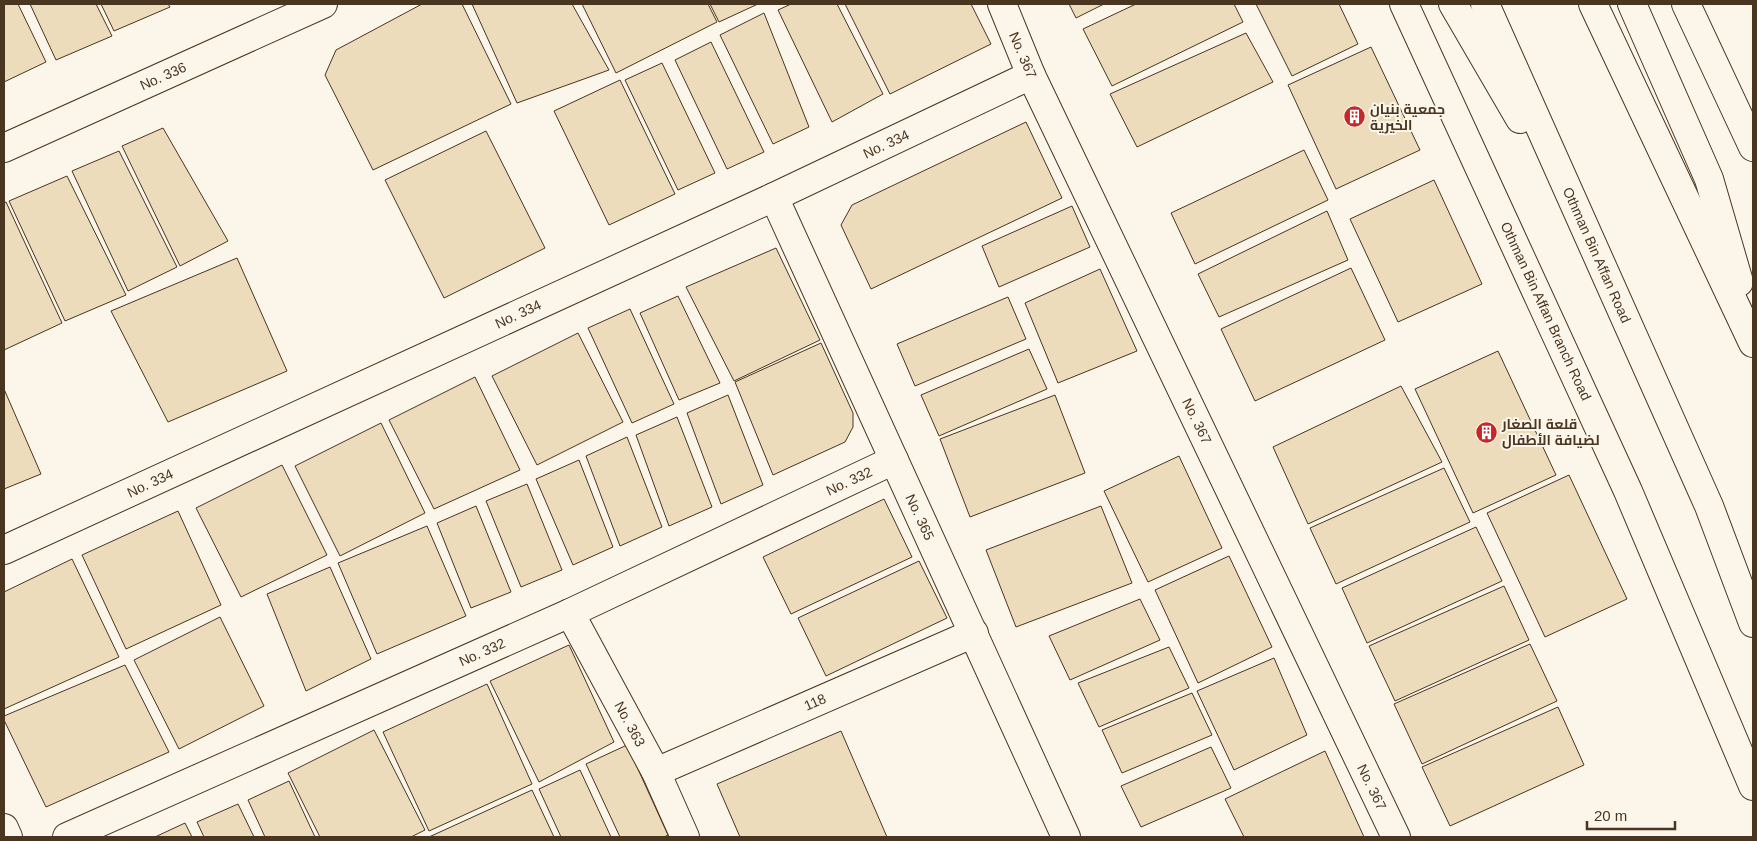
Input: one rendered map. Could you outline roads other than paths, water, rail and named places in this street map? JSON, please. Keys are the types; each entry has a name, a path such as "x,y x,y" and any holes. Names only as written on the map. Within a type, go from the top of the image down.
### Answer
{"street":[{"name":"No. 336","path":"4,148 322,4"},
{"name":"No. 367","path":"1002,4 1031,76 1396,837"},
{"name":"Othman Bin Affan Branch Road","path":"1404,4 1628,492 1753,786"},
{"path":"1452,4 1594,247"},
{"name":"Othman Bin Affan Road","path":"1485,4 1709,506 1753,596"},
{"path":"1593,4 1753,343"},
{"path":"1632,4 1709,179 1753,331"},
{"path":"1686,4 1752,138"},
{"name":"No. 334","path":"4,550 774,197 1031,76"},
{"name":"No. 365","path":"774,197 1066,837"},
{"name":"No. 332","path":"67,837 570,612 894,460"},
{"path":"1709,506 1753,576"},
{"name":"Othman Bin Affan Road","path":"1709,506 1753,623"},
{"name":"No. 363","path":"570,612 656,772 685,837"},
{"name":"118","path":"656,772 974,633"},
{"path":"4,828 8,837"}],"place":[{"name":"جمعية بنيان الخيرية","path":"1354,117"},
{"name":"قلعة الصغار لضيافة الأطفال","path":"1486,432"}]}
